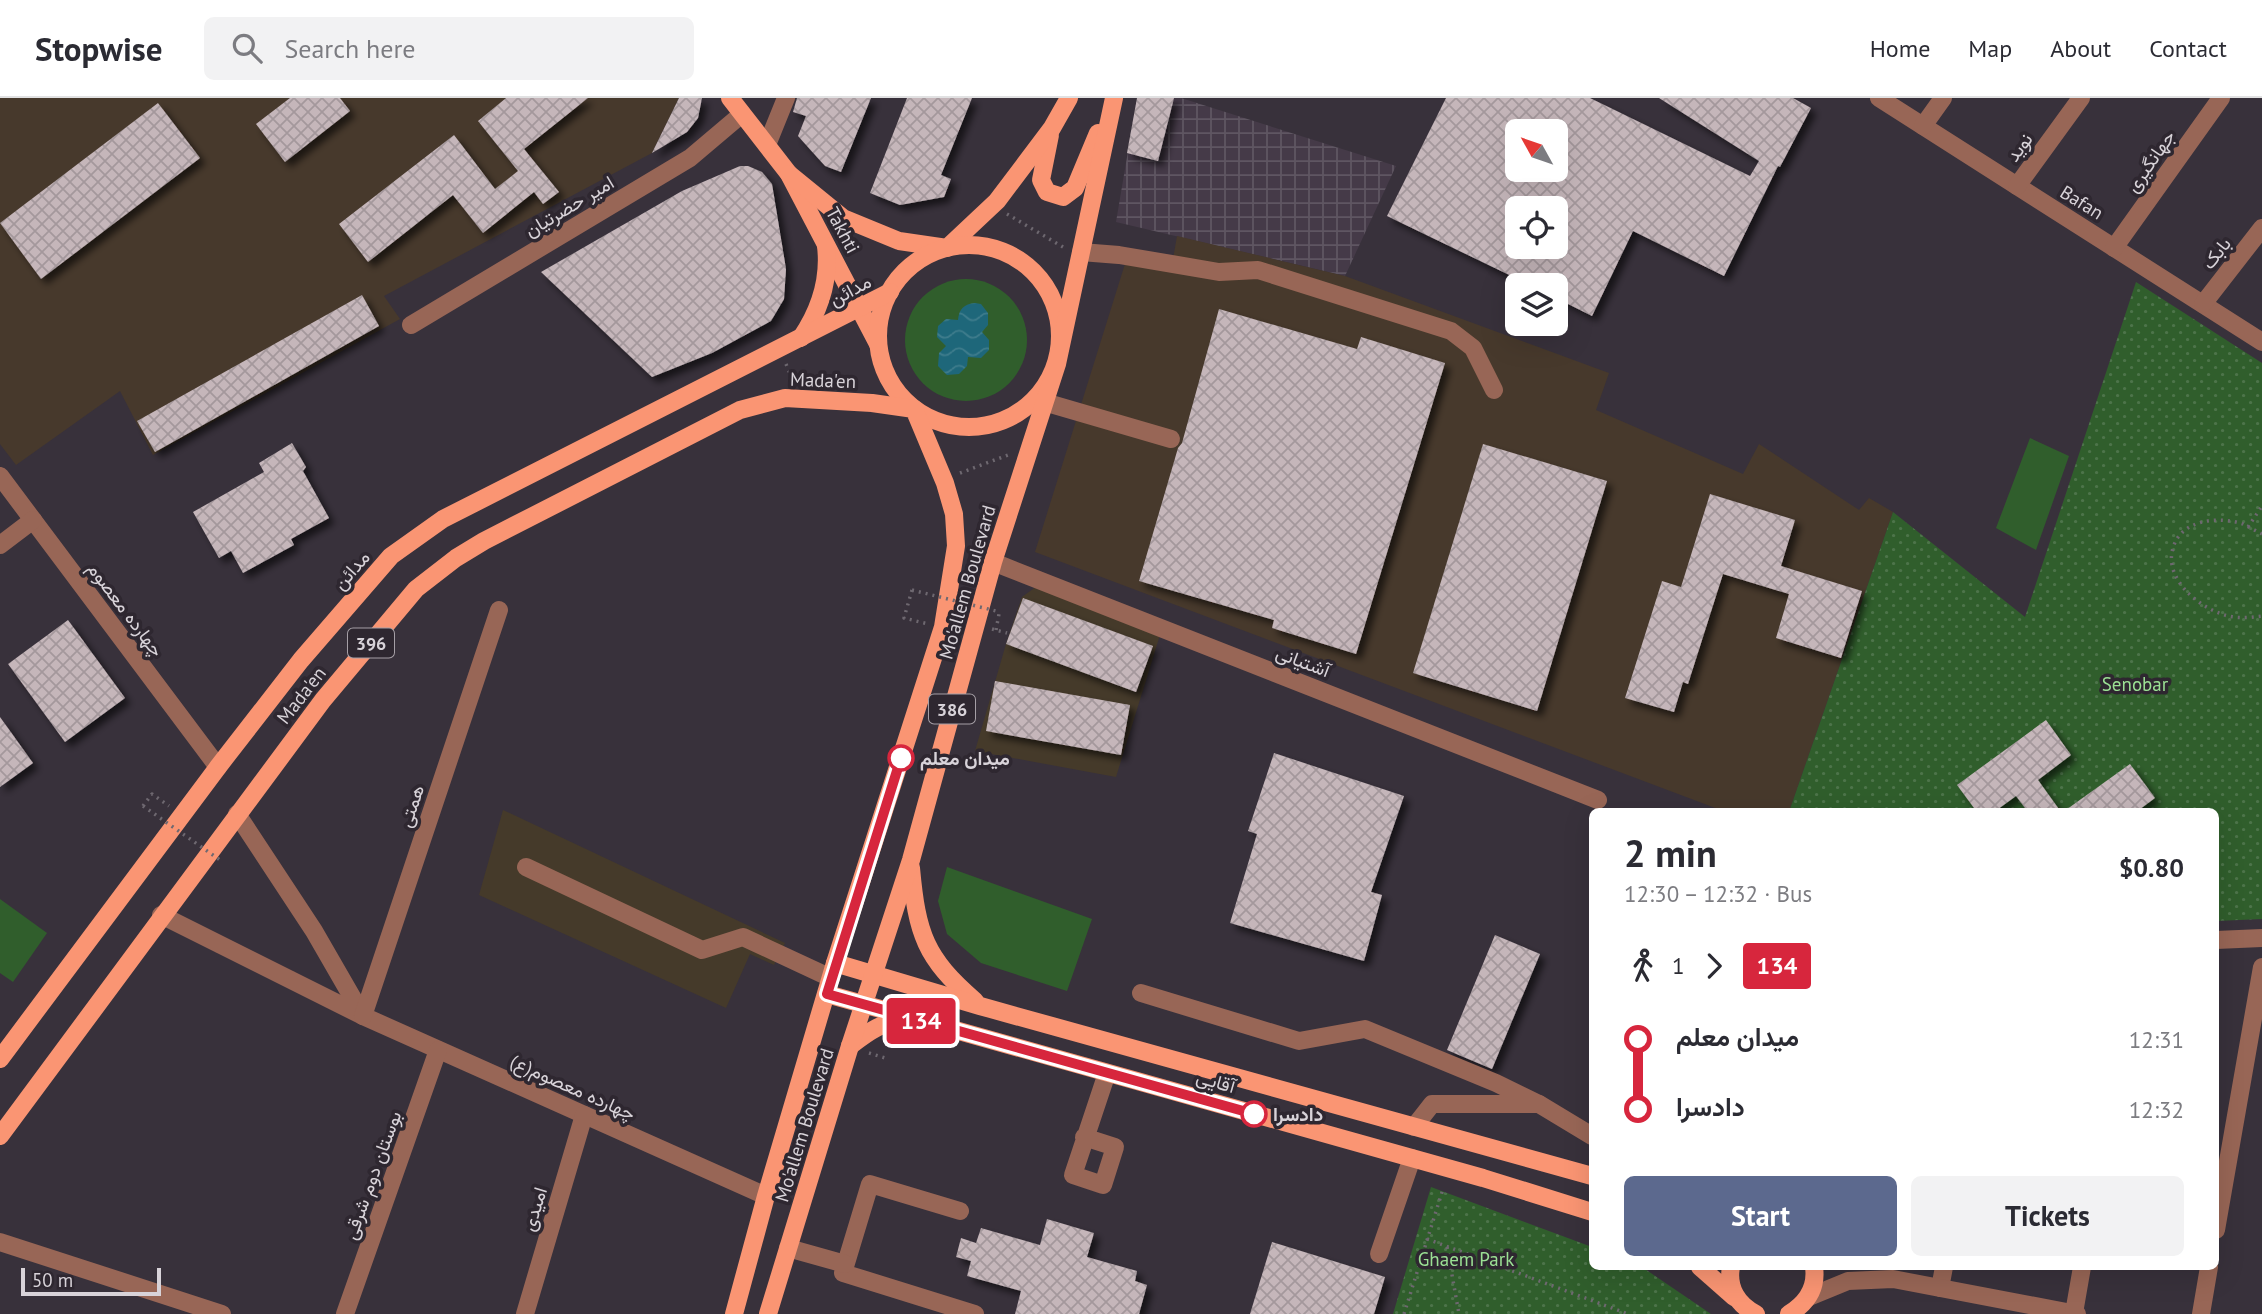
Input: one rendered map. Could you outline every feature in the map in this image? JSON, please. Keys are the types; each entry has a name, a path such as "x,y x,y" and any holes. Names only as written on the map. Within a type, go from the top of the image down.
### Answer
{"main road":[{"name":"Takhti","path":"730,98 789,174 878,344"},
{"path":"947,248 997,201 1052,128 1069,98"},
{"path":"1052,128 1041,180 1047,192 1063,197 1075,188 1114,98"},
{"name":"Mo'allem Boulevard","path":"768,1314 850,1046 911,860 993,562 1056,364 1114,98"},
{"name":"Takhti","path":"789,174 844,218 899,241 947,248"},
{"path":"800,339 820,304 828,262 825,239"},
{"path":"971,245 995,249 1017,258 1036,274 1050,293 1059,316 1061,340 1056,364 1044,390 1023,410 997,424 968,428 940,423 914,410 896,391 884,369 878,344 880,317 890,292 905,272 924,257 947,248 971,245"},
{"name":"مدائن","path":"0,1059 301,660 391,556 443,519 890,292"},
{"name":"Mada'en","path":"0,1136 161,915 323,700 416,589 435,573 484,541 740,410 785,398 872,403 914,410"},
{"name":"Mo'allem Boulevard","path":"734,1314 831,978 943,627 956,546 954,514 945,483 914,410"},
{"path":"911,860 920,928 928,949 950,979 980,1006"},
{"name":"آقایی","path":"831,978 873,974 1589,1175"},
{"name":"آقایی","path":"831,978 864,1004 1412,1158 1589,1211"},
{"path":"850,1046 873,1028 892,1020 910,1017"},
{"path":"1703,1270 1756,1314"},
{"path":"1731,1270 1731,1286 1737,1299"},
{"path":"1789,1314 1809,1297 1814,1284 1814,1270"},
{"path":"1809,1297 1817,1314"}],"street":[{"path":"767,145 786,98"},
{"name":"Bafan","path":"1879,98 2262,342"},
{"path":"1923,126 1942,98"},
{"name":"نوید","path":"2017,186 2081,98"},
{"name":"جهانگیری","path":"2114,248 2221,98"},
{"name":"امیر حضرتیان","path":"411,325 691,158 742,114"},
{"name":"بابک","path":"2203,304 2262,228"},
{"path":"1081,252 1119,255 1219,272 1258,270 1451,331 1473,348 1494,390"},
{"path":"1044,402 1171,439"},
{"name":"چهارده معصوم","path":"0,476 218,767"},
{"path":"0,545 33,520"},
{"name":"آشتیانی","path":"993,562 1598,800"},
{"name":"همتی","path":"363,1016 499,610"},
{"path":"237,814 314,931 363,1016"},
{"path":"526,867 702,950 743,937 831,978"},
{"name":"چهارده معصوم(ع)","path":"161,915 363,1016 766,1196"},
{"path":"2219,940 2262,938"},
{"path":"2219,1213 2262,967"},
{"path":"1141,993 1299,1041 1365,1029 1496,1083 1539,1104 1589,1134"},
{"name":"بوستان دوم شرقی","path":"345,1314 438,1050"},
{"path":"1084,1137 1107,1073"},
{"path":"1414,1127 1432,1104 1539,1104"},
{"name":"امیدی","path":"525,1314 584,1115"},
{"path":"1379,1254 1412,1158"},
{"path":"960,1211 870,1184 843,1273 975,1314"},
{"path":"0,1242 191,1309 222,1314"},
{"path":"788,1248 845,1264"},
{"path":"1870,1270 1893,1279 2075,1314 2082,1270"},
{"path":"1940,1288 1943,1270"},
{"path":"2201,1314 2208,1270"},
{"path":"1809,1297 1848,1281 1893,1279"}],"path":[{"path":"997,201 1009,217 1056,244 1081,252"},
{"path":"780,349 801,399"},
{"path":"945,483 963,471 1011,454 1028,452"},
{"path":"2248,527 2262,506"},
{"path":"2262,534 2248,527 2219,520 2198,523 2181,533 2172,548 2172,568 2182,586 2198,602 2220,614 2244,619 2262,616"},
{"path":"943,627 904,618 912,590 1000,612 996,630"},
{"path":"152,794 143,807 220,860"},
{"path":"1404,1314 1443,1189"},
{"path":"1427,1239 1628,1314"},
{"path":"1447,1247 1459,1314"}],"shaded area":[{"path":"0,98 679,98 652,153 384,296 400,319 153,455 120,391 16,465 0,444"},
{"path":"1137,98 1181,98 1396,166 1345,276 1116,222"},
{"path":"1177,236 1345,276 1609,373 1596,410 1743,474 1759,444 1859,510 1869,498 1893,512 1790,808 1715,808 1035,552 1129,251 1173,259"},
{"path":"1037,586 1160,635 1116,777 975,751 1022,597"},
{"path":"503,810 785,943 774,965 750,954 726,1008 479,895"}],"green space":[{"path":"966,279 990,283 1009,297 1023,316 1027,340 1023,364 1009,383 990,397 966,401 942,397 923,383 909,364 905,340 909,316 923,297 942,283"},
{"name":"Senobar","path":"2136,282 2262,363 2262,919 2219,921 2219,808 1790,808 1893,512 2025,617"},
{"path":"2030,438 2069,456 2036,550 1996,528"},
{"path":"947,867 1092,919 1067,991 981,963 947,934 938,901"},
{"path":"0,899 47,933 13,982 0,973"},
{"name":"Ghaem Park","path":"1431,1187 1589,1246 1589,1270 1646,1270 1711,1314 1393,1314"}],"water":[{"path":"975,303 981,304 988,313 988,325 982,332 989,340 989,350 981,358 968,357 967,366 959,374 947,375 938,366 939,353 946,346 937,337 938,326 946,319 958,320 963,308"}],"building":[{"path":"290,98 340,98 350,111 285,162 256,124"},
{"path":"506,98 588,98 524,149 559,192 543,204 534,192 483,233 453,195 368,262 339,224 454,135 495,189 518,171 478,121"},
{"path":"679,98 702,98 698,118 687,132 652,153"},
{"path":"797,98 871,98 841,172 825,166 798,136 806,116 793,112"},
{"path":"907,98 972,98 941,175 951,179 944,197 900,205 870,193"},
{"path":"1137,98 1174,98 1158,161 1127,153"},
{"path":"1446,98 1590,98 1750,176 1759,161 1659,98 1793,98 1811,108 1780,167 1778,166 1724,276 1633,231 1592,316 1568,304 1568,273 1505,273 1387,216"},
{"path":"158,103 200,158 41,279 0,223"},
{"path":"740,166 748,166 762,172 772,184 786,269 784,299 771,321 712,353 652,377 541,272 682,191"},
{"path":"362,295 379,326 155,452 137,421"},
{"path":"1219,309 1357,349 1361,337 1445,363 1356,654 1272,628 1274,620 1139,581 1178,448 1182,443"},
{"path":"292,443 306,467 303,471 329,518 291,539 294,545 243,573 231,551 219,558 193,512 264,472 259,463"},
{"path":"1483,444 1607,481 1537,711 1413,673"},
{"path":"1710,494 1795,520 1781,566 1862,591 1841,658 1776,638 1789,594 1723,574 1688,684 1683,682 1674,712 1625,698 1662,581 1681,587"},
{"path":"1023,598 1153,646 1136,692 1006,644"},
{"path":"68,620 125,698 65,742 8,664"},
{"path":"995,681 1130,705 1121,755 986,731"},
{"path":"0,717 33,763 0,787"},
{"path":"2046,720 2071,755 2038,780 2058,808 2025,808 2016,796 2000,808 1974,808 1957,785"},
{"path":"1274,753 1404,796 1371,892 1382,895 1364,961 1230,923 1257,834 1248,831"},
{"path":"2130,764 2155,798 2141,808 2069,808"},
{"path":"1495,935 1540,954 1492,1069 1447,1050"},
{"path":"1047,1219 1094,1233 1087,1257 1137,1271 1135,1281 1147,1285 1139,1314 1015,1314 1021,1291 967,1276 971,1261 956,1257 961,1238 976,1243 981,1228 1040,1245"},
{"path":"1272,1242 1385,1277 1374,1314 1250,1314"}],"bus line":[{"name":"134","path":"901,758 827,994 1254,1114"}],"place":[{"name":"میدان معلم","path":"901,758"},
{"name":"دادسرا","path":"1254,1114"}]}
